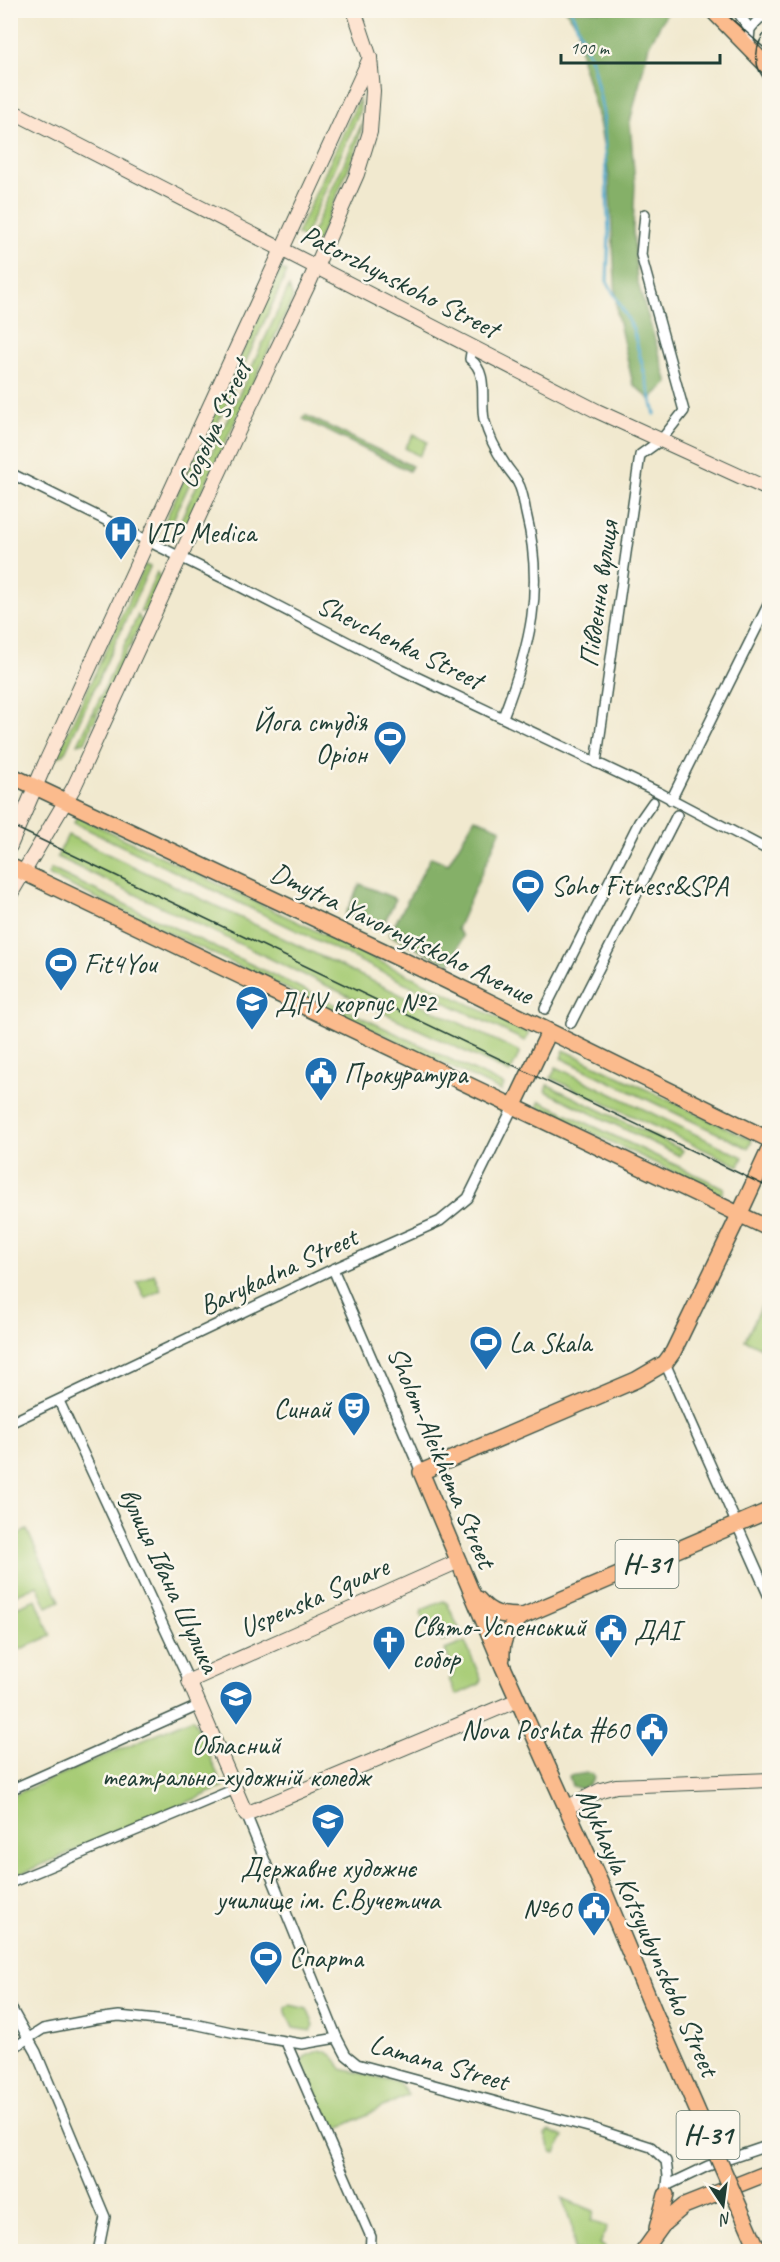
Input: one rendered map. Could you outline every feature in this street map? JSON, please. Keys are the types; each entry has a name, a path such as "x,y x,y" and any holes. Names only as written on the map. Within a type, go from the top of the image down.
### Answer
{"main road":[{"path":"758,10 770,13"},
{"path":"726,13 756,56 770,69"},
{"name":"Dmytra Yavornytskoho Avenue","path":"10,776 413,965 770,1140"},
{"path":"17,869 770,1228"},
{"path":"514,1105 549,1032"},
{"path":"421,1472 636,1380 665,1363 684,1331 770,1148"},
{"name":"Sholom-Aleikhema Street","path":"421,1472 503,1667"},
{"name":"Н-31","path":"503,1667 501,1644 506,1633 523,1616 770,1510"},
{"path":"473,1594 489,1611 502,1616 523,1616"},
{"name":"Mykhayla Kotsyubynskoho Street","path":"503,1667 759,2252"},
{"path":"643,2252 664,2223 684,2206 770,2172"},
{"path":"667,2190 668,2202 675,2206 684,2206"},
{"path":"651,2252 667,2190"}],"street":[{"name":"Gogolya Street","path":"10,895 17,869 66,802 79,777 357,174 367,146 373,106 370,58 354,10"},
{"path":"726,13 750,29"},
{"path":"756,56 749,41 750,29 759,19 770,13"},
{"name":"Gogolya Street","path":"10,846 370,58"},
{"name":"Patorzhynskoho Street","path":"10,110 597,411 770,490"},
{"name":"Південна вулиця","path":"596,763 640,455 661,440 684,411 641,255 645,214"},
{"path":"472,347 470,359 475,363 484,386 484,417 504,464 519,483 534,544 533,616 524,659 513,695 503,717"},
{"name":"Shevchenka Street","path":"10,473 402,670 503,717 770,851"},
{"path":"671,800 770,601"},
{"path":"545,1009 639,822 653,802"},
{"path":"571,1023 677,814"},
{"name":"Barykadna Street","path":"10,1423 45,1404 59,1401 333,1269 440,1221 468,1198 514,1105"},
{"name":"Sholom-Aleikhema Street","path":"333,1269 421,1472"},
{"path":"665,1363 770,1599"},
{"name":"вулиця Івана Шулика","path":"59,1401 200,1705 246,1814"},
{"name":"Uspenska Square","path":"189,1681 459,1561"},
{"path":"337,2038 246,1814 518,1700"},
{"path":"10,1790 200,1705"},
{"path":"566,1808 601,1790 616,1786 770,1780"},
{"path":"10,1883 235,1789"},
{"path":"10,2006 28,2037 105,2217 98,2252"},
{"name":"Lamana Street","path":"10,2050 43,2029 61,2024 119,2016 194,2024 286,2042 318,2043 337,2038 346,2055 357,2064 651,2146 666,2161 667,2190"},
{"path":"286,2042 371,2237 370,2252"},
{"path":"667,2190 708,2166 770,2145"}],"green space":[{"path":"566,11 668,11 649,45 630,122 635,184 633,229 637,280 668,383 650,399 633,384 617,314 609,176 598,116 583,66 577,25"},
{"path":"359,99 360,109 357,118 304,238 297,234"},
{"path":"364,119 355,152 317,243 309,240"},
{"path":"281,269 287,272 171,524 165,521"},
{"path":"289,287 293,298 184,530 177,528"},
{"path":"305,415 412,466 409,471 303,419"},
{"path":"414,434 427,442 419,456 405,448"},
{"path":"145,565 150,567 64,754 56,758"},
{"path":"157,572 161,580 147,611 140,612"},
{"path":"138,615 142,622 132,640 132,645 128,648 102,708 91,724 85,742 78,744 93,712 95,715 94,711"},
{"path":"77,816 529,1033 525,1041 74,823"},
{"path":"475,818 501,829 457,929 463,936 450,964 389,935 431,857 448,864"},
{"path":"68,835 520,1052 510,1073 57,857"},
{"path":"51,869 504,1085 501,1091 48,875"},
{"path":"360,884 396,899 380,931 345,915"},
{"path":"564,1050 752,1140 748,1148 561,1058"},
{"path":"556,1067 743,1157 739,1166 551,1078"},
{"path":"548,1085 683,1150 680,1156 545,1091"},
{"path":"540,1101 724,1188 722,1195 537,1107"},
{"path":"154,1274 161,1290 145,1298 137,1282"},
{"path":"765,1299 769,1301 769,1352 745,1340"},
{"path":"27,1530 60,1601 47,1607 37,1585 15,1595 11,1585 11,1538"},
{"path":"36,1599 51,1636 11,1653 11,1609"},
{"path":"443,1601 447,1603 461,1633 442,1642 436,1630 429,1626 426,1627 421,1615 422,1610"},
{"path":"465,1642 481,1679 480,1684 456,1695 449,1679 452,1678 454,1671 445,1650"},
{"path":"193,1718 223,1787 11,1878 11,1796"},
{"path":"592,1774 594,1778 590,1784 581,1789 572,1786 569,1776"},
{"path":"290,2005 307,2009 314,2025 311,2031 293,2028 286,2012 286,2007"},
{"path":"320,2050 333,2057 342,2069 398,2082 408,2095 339,2128 331,2126 302,2065 304,2057"},
{"path":"549,2131 564,2137 556,2153 552,2152 545,2135"},
{"path":"562,2198 594,2211 591,2221 607,2227 600,2244 605,2247 604,2251 574,2251 573,2230"}],"waterway":[{"path":"571,10 592,62 603,111 609,233 607,281 633,329 655,414"}],"tram line":[{"path":"721,10 770,53"},
{"path":"770,26 760,41 756,56 760,71 770,85"},
{"path":"10,825 770,1188"}],"place":[{"name":"VIP Medica","path":"121,561"},
{"name":"Йога студія Оріон","path":"390,766"},
{"name":"Soho Fitness&SPA","path":"528,914"},
{"name":"Fit4You","path":"61,992"},
{"name":"ДНУ корпус №2","path":"252,1031"},
{"name":"Прокуратура","path":"321,1102"},
{"name":"La Skala","path":"486,1371"},
{"name":"Синай","path":"354,1437"},
{"name":"ДАІ","path":"611,1659"},
{"name":"Свято-Успенський собор","path":"389,1671"},
{"name":"Обласний театрально-художній коледж","path":"236,1726"},
{"name":"Nova Poshta #60","path":"652,1758"},
{"name":"Державне художнє училище ім. Є.Вучетича","path":"328,1849"},
{"name":"№60","path":"594,1937"},
{"name":"Спарта","path":"266,1986"}]}
